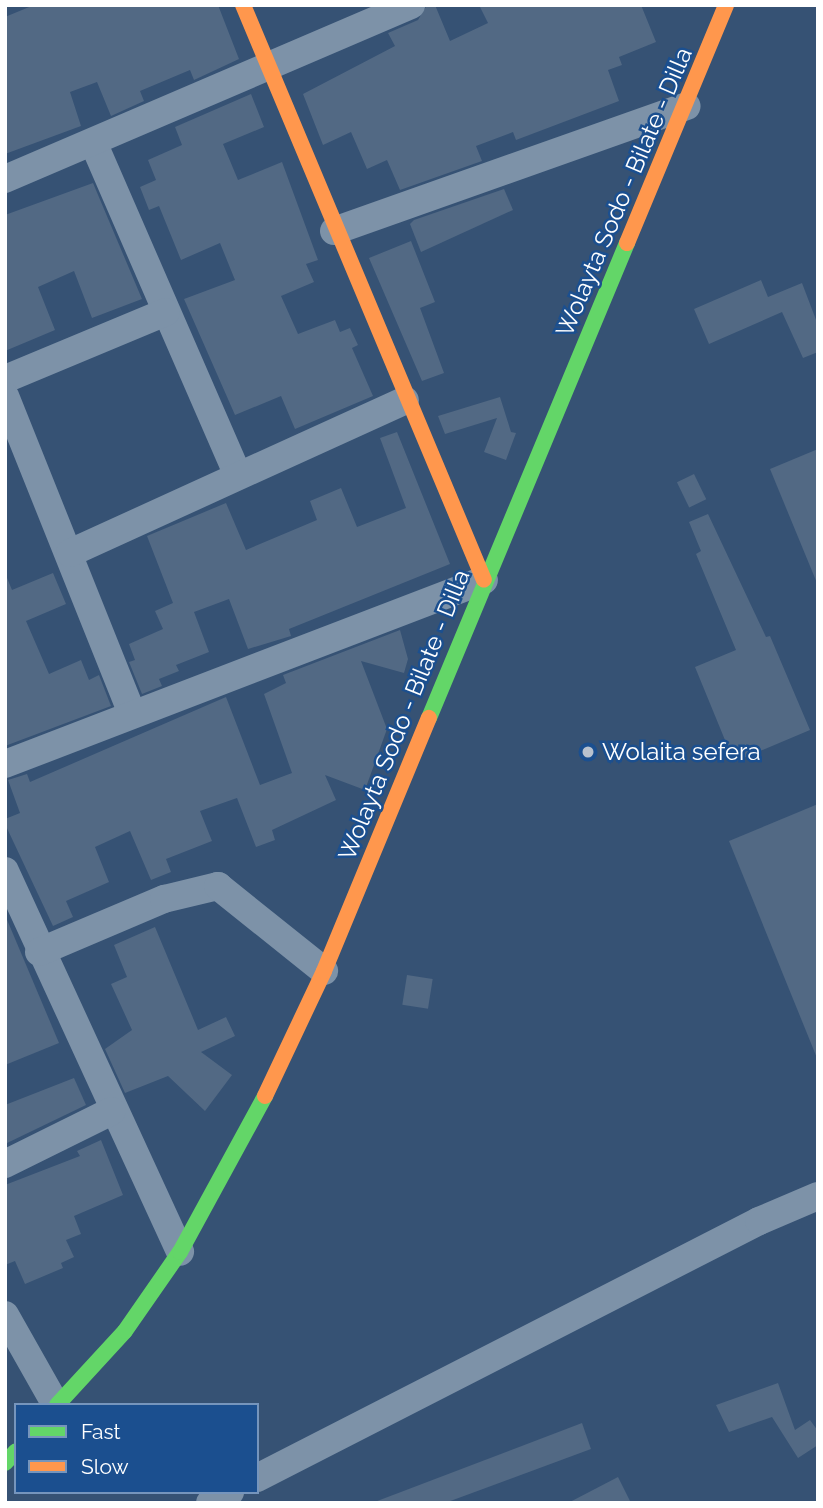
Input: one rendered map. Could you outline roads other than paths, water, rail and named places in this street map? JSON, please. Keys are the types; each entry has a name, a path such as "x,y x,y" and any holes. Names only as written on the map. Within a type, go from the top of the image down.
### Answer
{"main road":[{"path":"243,5 334,231 484,580"},
{"name":"Wolayta Sodo - Bilate - Dilla","path":"59,1403 125,1331 180,1252 256,1118 324,971 484,580 687,106 726,5"}],"street":[{"path":"5,179 411,5"},
{"path":"334,231 687,106"},
{"path":"93,142 238,475"},
{"path":"5,379 166,312"},
{"path":"5,396 132,714"},
{"path":"69,553 405,400"},
{"path":"5,764 484,580"},
{"path":"5,871 112,1111 180,1252"},
{"path":"39,952 164,899 218,886 297,953 324,971"},
{"path":"5,1164 112,1111"},
{"path":"259,1477 759,1222 818,1196"},
{"path":"5,1315 56,1403"},
{"path":"210,1503 226,1494"}],"place":[{"name":"Wolaita sefera","path":"588,752"}]}
